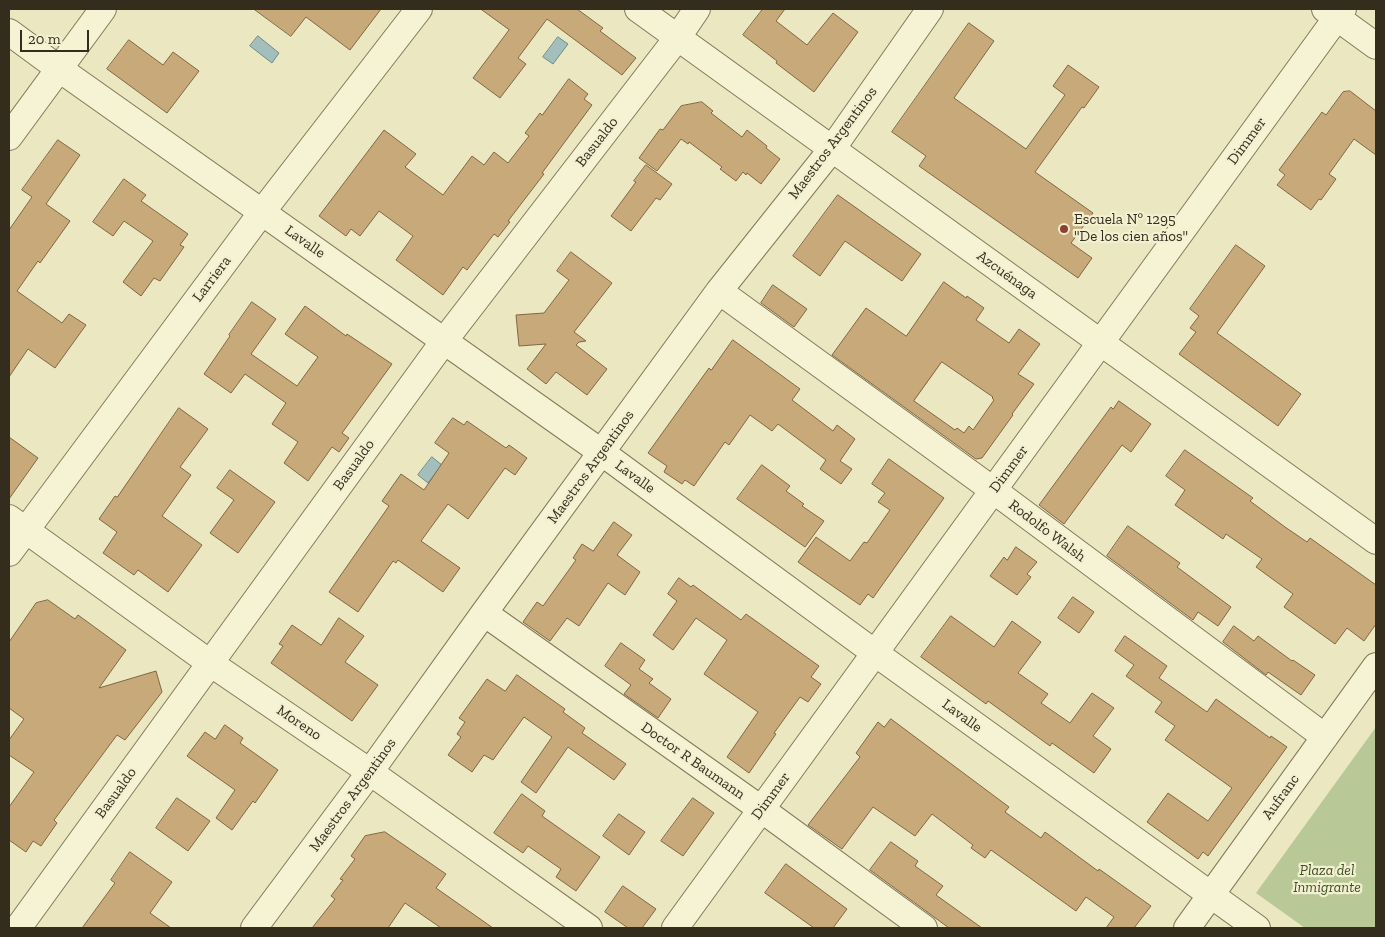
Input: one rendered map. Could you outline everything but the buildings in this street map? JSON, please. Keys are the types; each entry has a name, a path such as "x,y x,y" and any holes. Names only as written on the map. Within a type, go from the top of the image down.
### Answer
{"street":[{"path":"9,136 103,9"},
{"name":"Larriera","path":"9,553 17,524 419,9"},
{"name":"Azcuénaga","path":"638,9 1376,541"},
{"name":"Basualdo","path":"18,928 444,341 678,37 697,9"},
{"name":"Maestros Argentinos","path":"254,928 370,772 719,291 832,148 930,9"},
{"path":"1335,12 1376,46"},
{"name":"Dimmer","path":"675,928 1101,342 1335,12"},
{"name":"Lavalle","path":"9,32 601,452 875,653 1257,928"},
{"name":"Rodolfo Walsh","path":"719,291 993,490 1325,737"},
{"name":"Moreno","path":"17,524 210,663 370,772 589,928"},
{"name":"Doctor R Baumann","path":"484,613 762,809 924,928"},
{"name":"Aufranc","path":"1186,928 1376,666"}],"green space":[{"name":"Plaza del Inmigrante","path":"1376,727 1376,928 1305,928 1256,893"}],"water":[{"path":"258,36 279,53 272,63 250,46"},
{"path":"558,37 568,44 553,64 543,57"},
{"path":"432,457 442,465 428,483 418,475"}],"place":[{"name":"Escuela Nº 1295 \"De los cien años\"","path":"1064,229"}]}
